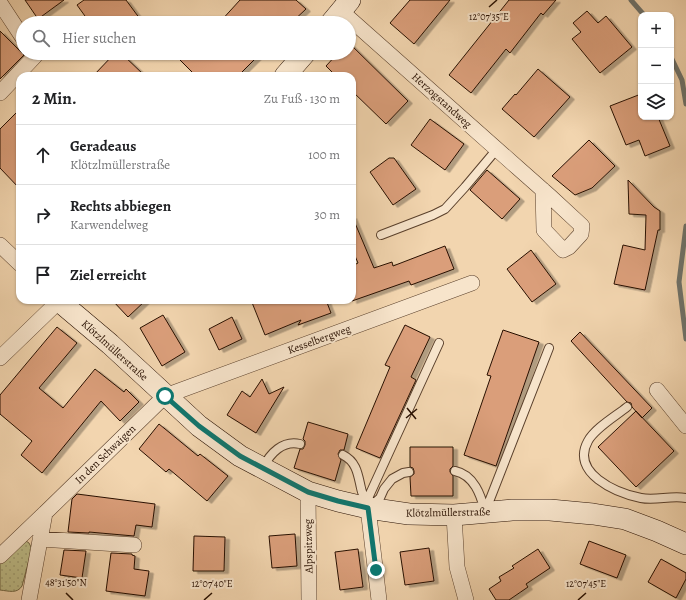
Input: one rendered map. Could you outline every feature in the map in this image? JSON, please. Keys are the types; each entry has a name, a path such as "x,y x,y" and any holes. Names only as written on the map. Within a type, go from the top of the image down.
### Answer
{"street":[{"path":"0,3 16,27"},
{"name":"Herzogstandweg","path":"356,24 542,190"},
{"path":"20,72 31,60"},
{"path":"288,72 299,60"},
{"path":"0,93 16,76"},
{"path":"0,245 16,260"},
{"name":"Kesselbergweg","path":"165,396 472,283"},
{"path":"0,358 55,304"},
{"name":"Klötzlmüllerstraße","path":"64,304 110,344 199,426 240,456 308,492 368,508 409,514 454,515 512,510 550,510 593,514 625,519 686,544"},
{"path":"657,390 686,426"},
{"name":"In den Schwaigen","path":"0,556 165,396"},
{"name":"Alpspitzweg","path":"308,492 309,600"},
{"path":"368,508 379,600"},
{"path":"29,600 45,513"},
{"path":"454,515 457,567 466,600"},
{"path":"40,539 134,545"}],"lane":[{"path":"381,235 433,215 445,208 497,149"},
{"path":"368,508 369,496 439,343"},
{"path":"485,512 550,348"},
{"path":"627,407 594,433 588,440 584,451 584,461 589,470 600,481 613,490 628,495 642,498 676,496 686,498"},
{"path":"263,468 272,452 282,445 295,442 300,444"},
{"path":"343,455 350,459 357,469 361,489 368,508"},
{"path":"455,471 462,472 472,481 482,499 485,512"},
{"path":"368,508 380,498 384,489 392,479 403,473 409,472"}],"shaded area":[{"path":"26,541 32,549 22,586 20,589 15,591 0,590 0,564 22,542"}],"building":[{"path":"25,0 64,0 42,16 36,16"},
{"path":"84,0 126,0 138,16 85,16 77,5"},
{"path":"240,0 296,0 306,9 298,16 225,16"},
{"path":"410,0 450,0 414,44 390,23"},
{"path":"509,0 556,0 543,15 541,13 510,53 506,49 471,93 449,75"},
{"path":"587,11 598,23 606,16 632,47 600,73 572,39 581,32 573,23"},
{"path":"0,31 16,47 16,60 19,60 0,79"},
{"path":"356,50 408,101 386,124 356,95 356,72 332,72 326,66 332,60 356,60"},
{"path":"108,60 128,60 141,72 97,72"},
{"path":"180,60 254,60 242,72 192,72"},
{"path":"538,69 570,97 534,137 502,109"},
{"path":"638,95 638,120 659,120 670,146 645,156 639,140 626,145 610,106"},
{"path":"16,113 16,185 0,168 0,129"},
{"path":"430,119 464,144 445,170 411,145"},
{"path":"589,140 615,166 592,188 575,195 552,176"},
{"path":"389,158 394,158 416,189 393,205 370,172"},
{"path":"487,170 520,199 502,219 470,190"},
{"path":"628,180 654,207 660,211 660,230 658,230 645,290 614,284 623,245 645,250 646,215 629,214"},
{"path":"356,225 374,268 392,262 393,266 445,246 454,269 411,285 409,281 356,300 356,264 358,263 356,258"},
{"path":"531,250 556,284 532,302 507,269"},
{"path":"116,304 142,304 128,317"},
{"path":"253,304 328,304 331,313 298,325 301,320 265,335"},
{"path":"163,315 185,352 162,366 140,328"},
{"path":"232,317 242,339 219,350 209,329"},
{"path":"405,325 430,337 411,377 416,380 380,458 356,448 390,367 385,365"},
{"path":"57,327 77,343 39,388 63,408 95,369 124,392 126,389 139,402 120,421 101,401 42,473 21,455 32,441 0,414 0,395"},
{"path":"503,330 539,342 496,466 464,455 491,376 487,375"},
{"path":"580,332 652,408 642,418 632,407 631,403 627,402 571,341"},
{"path":"262,379 269,394 284,387 256,433 227,415 242,391 250,397"},
{"path":"636,411 674,451 636,487 598,447"},
{"path":"308,422 348,434 344,450 340,450 338,454 341,460 335,481 294,468 300,449 303,449 305,445 305,441 303,439"},
{"path":"159,424 198,456 200,454 228,476 207,501 169,469 166,472 139,449"},
{"path":"410,447 453,447 453,466 450,469 450,472 453,476 453,496 411,496 410,477 414,474 414,471 413,468 410,467"},
{"path":"77,494 155,504 152,527 136,525 134,536 89,532 68,532 72,499"},
{"path":"295,534 297,566 272,568 269,536"},
{"path":"194,536 225,537 224,571 193,571"},
{"path":"589,541 626,555 617,578 580,564"},
{"path":"429,548 434,581 405,585 400,552"},
{"path":"358,549 363,587 340,590 335,552"},
{"path":"538,549 550,568 526,584 528,587 509,600 496,600 489,589 501,581 499,577 514,568 512,566"},
{"path":"64,550 86,551 82,578 60,575"},
{"path":"111,553 132,554 135,556 134,569 149,571 145,596 106,591"},
{"path":"661,559 686,573 686,579 676,598 648,582"}],"waterway":[{"path":"631,0 641,12"},
{"path":"674,63 682,80 686,104"},
{"path":"686,226 679,282 686,339"}],"route":[{"path":"165,396 199,426 240,456 308,492 368,508 376,570"}]}
